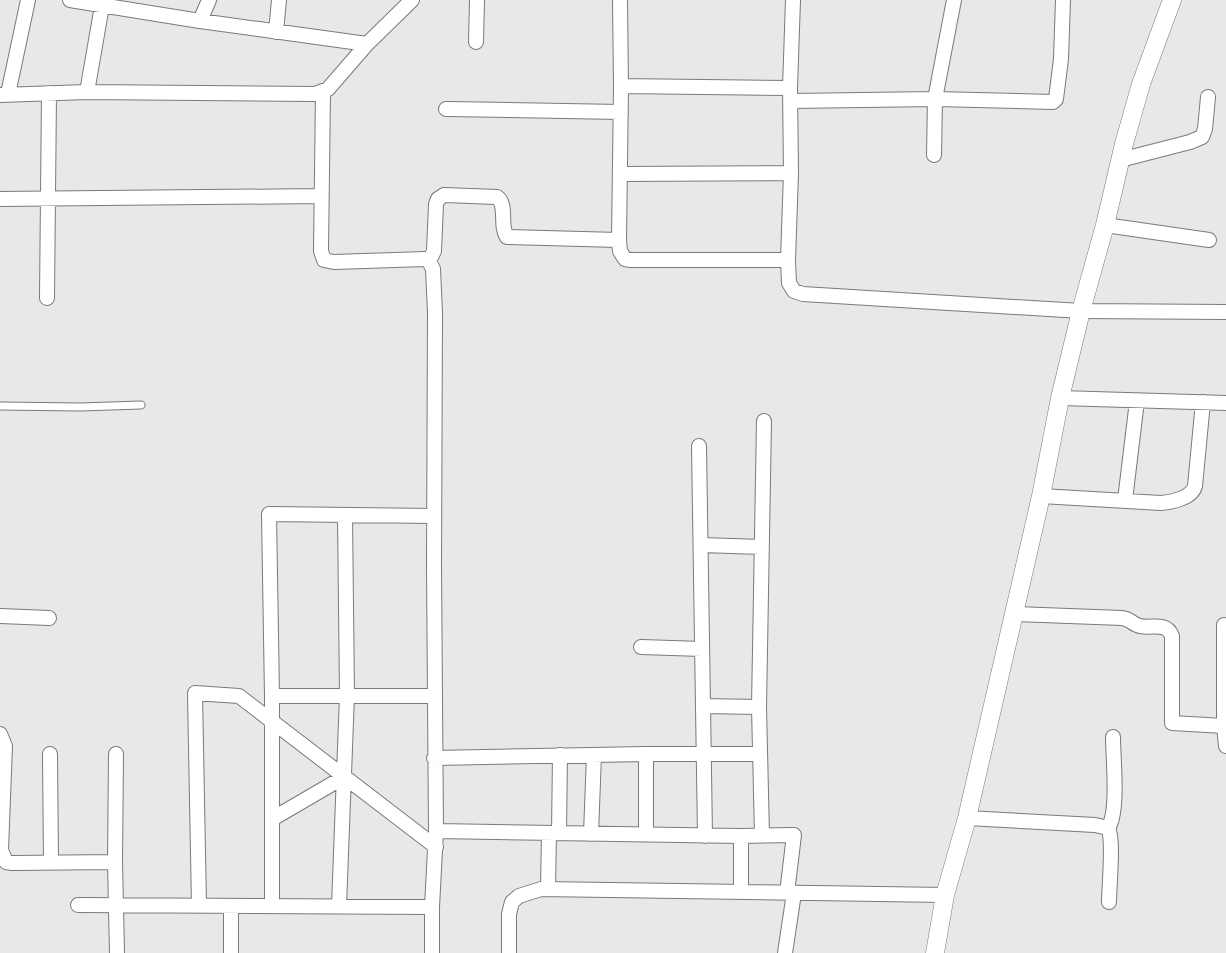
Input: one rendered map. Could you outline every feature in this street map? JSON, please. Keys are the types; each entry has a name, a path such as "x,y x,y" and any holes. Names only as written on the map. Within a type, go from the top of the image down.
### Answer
{"street":[{"path":"28,0 4,95 86,92 297,94 323,92 328,89 368,44 412,0"},
{"path":"70,0 103,3 200,22 368,44"},
{"path":"200,22 209,0"},
{"path":"276,32 279,0"},
{"path":"476,0 476,42"},
{"path":"620,0 620,251 625,259 788,260"},
{"path":"793,0 788,260 789,283 794,290 803,294 1081,311 1226,312"},
{"path":"934,155 936,99 954,0"},
{"path":"621,86 791,94 1054,102 1061,59 1063,0"},
{"path":"935,953 945,895 967,818 1041,496 1060,398 1081,311 1141,84 1172,0"},
{"path":"86,92 103,3"},
{"path":"323,92 321,251 324,260 334,262 429,260"},
{"path":"47,298 49,93"},
{"path":"1120,160 1190,142 1202,137 1205,129 1208,97"},
{"path":"446,109 621,112"},
{"path":"621,174 791,173"},
{"path":"429,260 434,251 436,204 441,196 444,195 497,196 502,203 504,232 508,237 620,240"},
{"path":"0,199 321,196"},
{"path":"1105,224 1209,240"},
{"path":"429,260 433,269 435,313 434,758 436,847 432,907 432,953"},
{"path":"1060,398 1226,403"},
{"path":"1125,500 1137,401"},
{"path":"1041,496 1161,503 1171,502 1194,491 1203,402"},
{"path":"762,835 759,707 764,420"},
{"path":"699,446 705,836"},
{"path":"272,906 272,696 269,514 434,516"},
{"path":"338,906 347,695 345,515"},
{"path":"701,545 762,547"},
{"path":"1014,614 1128,618 1138,626 1167,629 1172,636 1172,723 1224,726"},
{"path":"0,616 49,618"},
{"path":"1224,625 1224,726 1226,746"},
{"path":"641,647 702,649"},
{"path":"199,906 195,693 239,696 436,847"},
{"path":"272,696 434,696"},
{"path":"703,706 759,707"},
{"path":"0,734 5,746 1,850 6,862 115,862"},
{"path":"1108,828 1114,811 1113,737"},
{"path":"50,754 51,863"},
{"path":"116,754 115,862 117,953"},
{"path":"646,754 646,834"},
{"path":"434,758 760,754"},
{"path":"548,889 560,755"},
{"path":"591,834 594,755"},
{"path":"272,820 344,777"},
{"path":"967,818 1095,825 1108,828"},
{"path":"1108,828 1111,844 1109,902"},
{"path":"436,831 705,836 794,835 785,953"},
{"path":"741,836 741,892"},
{"path":"509,953 509,914 512,902 519,896 533,890 945,895"},
{"path":"78,905 432,907"},
{"path":"230,953 232,906"}],"lane":[{"path":"0,406 80,407 140,405"}]}
